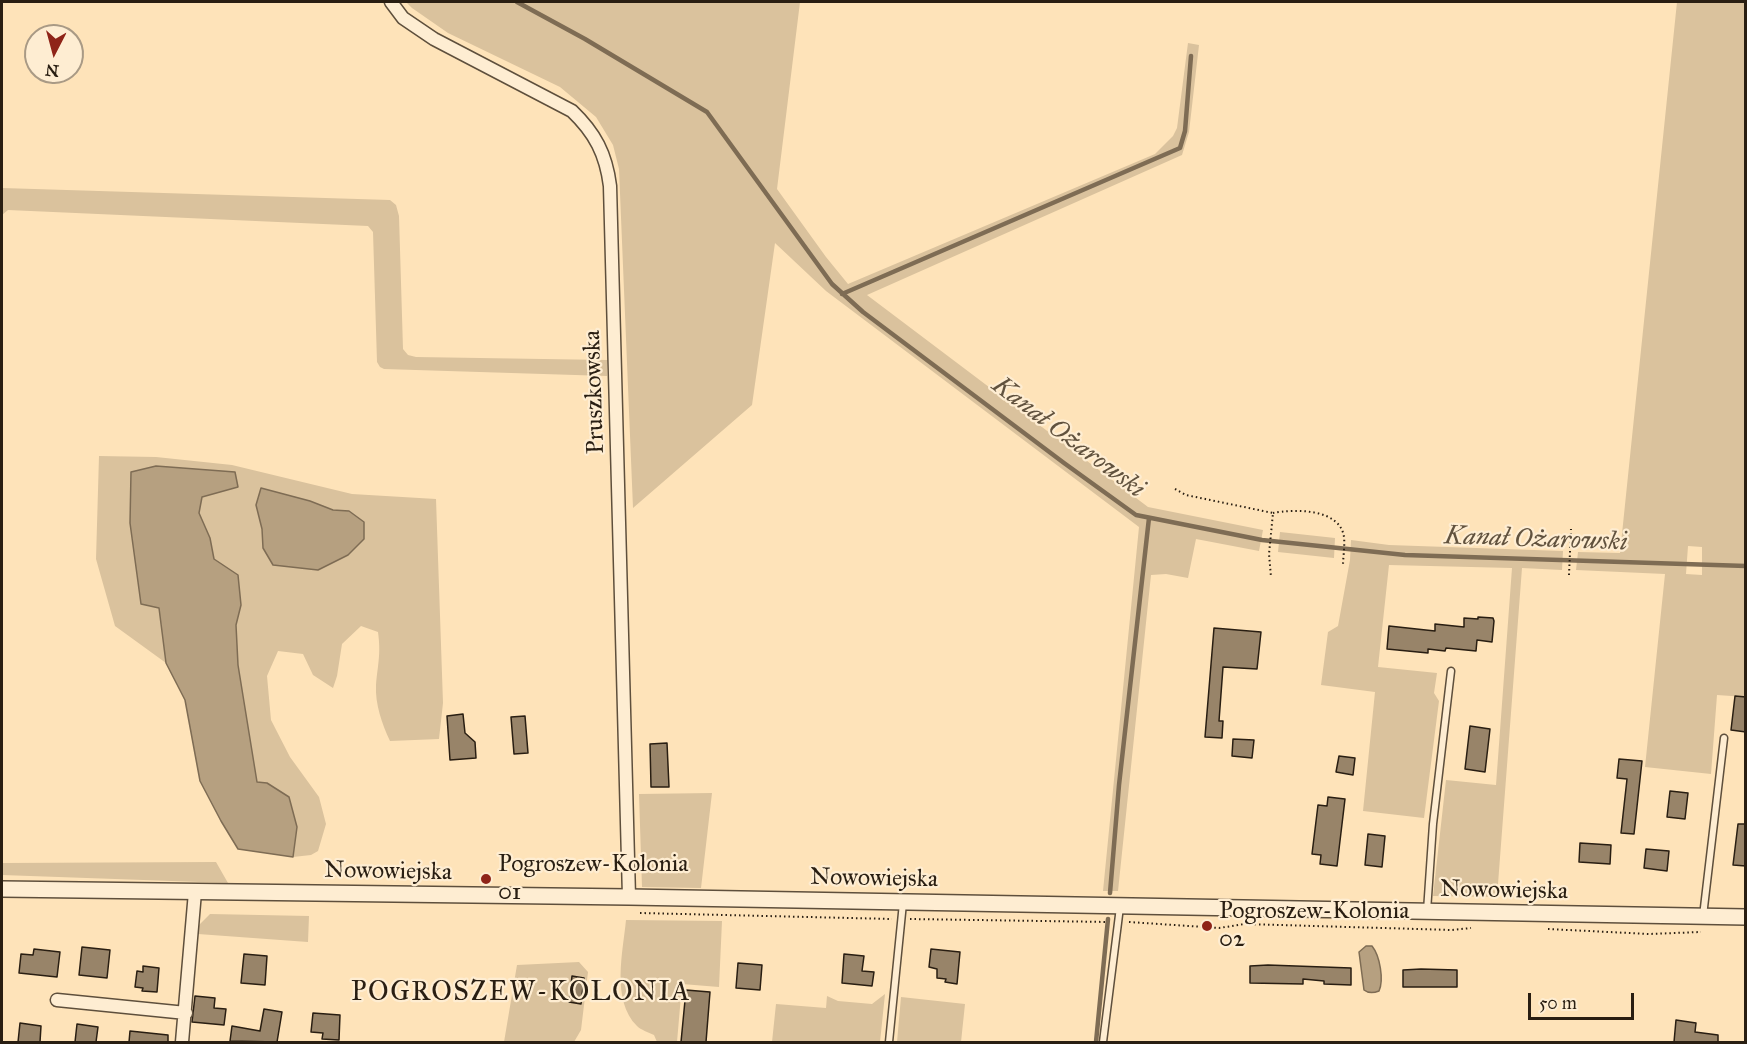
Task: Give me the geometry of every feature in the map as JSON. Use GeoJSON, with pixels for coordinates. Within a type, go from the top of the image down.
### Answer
{"type":"FeatureCollection","features":[{"type":"Feature","properties":{"kind":"street","name":"Pruszkowska"},"geometry":{"type":"LineString","coordinates":[[391,2],[403,18],[434,39],[572,111],[588,127],[607,164],[610,186],[629,897]]}},
{"type":"Feature","properties":{"kind":"street","name":"Nowowiejska"},"geometry":{"type":"LineString","coordinates":[[2,889],[629,897],[1746,917]]}},
{"type":"Feature","properties":{"kind":"street"},"geometry":{"type":"LineString","coordinates":[[182,1042],[195,892]]}},
{"type":"Feature","properties":{"kind":"street"},"geometry":{"type":"LineString","coordinates":[[57,1000],[186,1013]]}},
{"type":"Feature","properties":{"kind":"lane"},"geometry":{"type":"LineString","coordinates":[[1427,912],[1433,824],[1451,671]]}},
{"type":"Feature","properties":{"kind":"lane"},"geometry":{"type":"LineString","coordinates":[[1703,916],[1724,738]]}},
{"type":"Feature","properties":{"kind":"lane"},"geometry":{"type":"LineString","coordinates":[[889,1042],[903,902]]}},
{"type":"Feature","properties":{"kind":"lane"},"geometry":{"type":"LineString","coordinates":[[1102,1042],[1120,906]]}},
{"type":"Feature","properties":{"kind":"path"},"geometry":{"type":"LineString","coordinates":[[1175,489],[1186,495],[1273,513],[1288,510],[1308,511],[1323,515],[1337,524],[1344,536],[1343,566]]}},
{"type":"Feature","properties":{"kind":"path"},"geometry":{"type":"LineString","coordinates":[[1271,577],[1269,554],[1273,513]]}},
{"type":"Feature","properties":{"kind":"path"},"geometry":{"type":"LineString","coordinates":[[1569,575],[1571,529]]}},
{"type":"Feature","properties":{"kind":"path"},"geometry":{"type":"LineString","coordinates":[[733,915],[1118,922],[1218,928],[1245,924],[1452,930],[1473,928]]}},
{"type":"Feature","properties":{"kind":"path"},"geometry":{"type":"LineString","coordinates":[[1542,929],[1649,933],[1702,932]]}},
{"type":"Feature","properties":{"kind":"shaded area"},"geometry":{"type":"Polygon","coordinates":[[[406,2],[800,2],[777,189],[848,284],[1155,154],[1173,136],[1177,128],[1188,43],[1199,45],[1189,132],[1182,155],[867,295],[1148,507],[1263,530],[1259,551],[1196,539],[1188,578],[1166,574],[1151,575],[1118,891],[1103,891],[1139,527],[826,291],[775,243],[752,405],[633,508],[619,169],[613,145],[596,117],[560,87],[448,33],[406,2]]]}},
{"type":"Feature","properties":{"kind":"shaded area"},"geometry":{"type":"Polygon","coordinates":[[[1677,2],[1745,2],[1746,697],[1717,695],[1711,774],[1645,767],[1665,574],[1576,570],[1578,552],[1620,553],[1677,2]],[[1688,546],[1686,574],[1702,575],[1702,547],[1688,546]]]}},
{"type":"Feature","properties":{"kind":"shaded area"},"geometry":{"type":"Polygon","coordinates":[[[2,188],[390,200],[396,205],[399,216],[403,349],[408,355],[607,360],[607,376],[384,369],[380,367],[377,362],[373,232],[368,226],[8,210],[2,215],[2,188]]]}},
{"type":"Feature","properties":{"kind":"shaded area"},"geometry":{"type":"Polygon","coordinates":[[[99,456],[156,457],[232,465],[352,494],[436,499],[443,703],[439,739],[390,741],[377,699],[378,632],[361,626],[342,644],[333,688],[313,675],[303,654],[278,651],[267,676],[271,720],[290,757],[319,797],[326,824],[318,851],[311,855],[293,857],[297,827],[267,783],[257,782],[238,665],[236,625],[241,605],[214,559],[210,538],[199,513],[202,497],[131,472],[130,523],[141,604],[159,608],[166,663],[115,626],[96,559],[99,456]],[[285,494],[256,505],[262,529],[263,548],[273,565],[311,565],[347,555],[349,511],[333,510],[285,494]]]}},
{"type":"Feature","properties":{"kind":"shaded area"},"geometry":{"type":"Polygon","coordinates":[[[156,466],[235,472],[238,487],[202,497],[199,513],[210,538],[214,559],[238,575],[241,605],[236,625],[238,665],[257,782],[267,783],[289,797],[297,827],[293,857],[238,849],[200,781],[185,700],[166,663],[159,608],[141,604],[130,523],[131,472],[156,466]]]}},
{"type":"Feature","properties":{"kind":"shaded area"},"geometry":{"type":"Polygon","coordinates":[[[261,488],[310,501],[333,510],[349,511],[364,522],[364,539],[348,555],[318,570],[273,565],[263,548],[262,529],[256,505],[261,488]]]}},
{"type":"Feature","properties":{"kind":"shaded area"},"geometry":{"type":"Polygon","coordinates":[[[1280,532],[1335,538],[1334,558],[1278,552],[1280,532]]]}},
{"type":"Feature","properties":{"kind":"shaded area"},"geometry":{"type":"Polygon","coordinates":[[[1351,540],[1389,545],[1563,551],[1562,570],[1522,568],[1497,897],[1433,896],[1446,780],[1496,785],[1512,568],[1389,565],[1378,667],[1437,673],[1434,693],[1439,701],[1424,818],[1363,811],[1375,692],[1321,685],[1328,632],[1338,626],[1350,560],[1351,540]]]}},
{"type":"Feature","properties":{"kind":"shaded area"},"geometry":{"type":"Polygon","coordinates":[[[712,793],[701,888],[642,887],[639,794],[712,793]]]}},
{"type":"Feature","properties":{"kind":"shaded area"},"geometry":{"type":"Polygon","coordinates":[[[216,862],[228,883],[2,875],[2,863],[216,862]]]}},
{"type":"Feature","properties":{"kind":"shaded area"},"geometry":{"type":"Polygon","coordinates":[[[210,914],[309,916],[308,942],[198,934],[199,925],[210,914]]]}},
{"type":"Feature","properties":{"kind":"shaded area"},"geometry":{"type":"Polygon","coordinates":[[[626,920],[722,921],[719,987],[682,984],[677,1042],[657,1042],[654,1035],[639,1027],[629,1015],[621,989],[621,961],[626,920]]]}},
{"type":"Feature","properties":{"kind":"shaded area"},"geometry":{"type":"Polygon","coordinates":[[[1366,946],[1372,946],[1380,968],[1379,991],[1373,993],[1364,990],[1359,952],[1366,946]]]}},
{"type":"Feature","properties":{"kind":"shaded area"},"geometry":{"type":"Polygon","coordinates":[[[579,962],[588,972],[581,1030],[574,1042],[504,1042],[517,965],[579,962]]]}},
{"type":"Feature","properties":{"kind":"shaded area"},"geometry":{"type":"Polygon","coordinates":[[[885,994],[880,1042],[772,1042],[776,1004],[826,1008],[827,996],[838,1001],[872,1004],[885,994]]]}},
{"type":"Feature","properties":{"kind":"shaded area"},"geometry":{"type":"Polygon","coordinates":[[[901,997],[965,1004],[961,1042],[897,1042],[901,997]]]}},
{"type":"Feature","properties":{"kind":"building"},"geometry":{"type":"Polygon","coordinates":[[[1478,617],[1493,618],[1494,621],[1492,642],[1477,640],[1476,651],[1446,648],[1445,651],[1428,649],[1428,653],[1387,649],[1389,626],[1435,631],[1435,624],[1464,627],[1464,618],[1478,619],[1478,617]]]}},
{"type":"Feature","properties":{"kind":"building"},"geometry":{"type":"Polygon","coordinates":[[[1214,628],[1261,632],[1257,669],[1223,667],[1219,721],[1223,721],[1222,738],[1205,737],[1214,628]]]}},
{"type":"Feature","properties":{"kind":"building"},"geometry":{"type":"Polygon","coordinates":[[[1735,696],[1746,697],[1746,732],[1731,730],[1735,696]]]}},
{"type":"Feature","properties":{"kind":"building"},"geometry":{"type":"Polygon","coordinates":[[[463,714],[465,733],[475,742],[476,758],[450,760],[447,716],[463,714]]]}},
{"type":"Feature","properties":{"kind":"building"},"geometry":{"type":"Polygon","coordinates":[[[525,716],[528,753],[514,754],[511,717],[525,716]]]}},
{"type":"Feature","properties":{"kind":"building"},"geometry":{"type":"Polygon","coordinates":[[[1470,726],[1490,729],[1485,772],[1465,769],[1470,726]]]}},
{"type":"Feature","properties":{"kind":"building"},"geometry":{"type":"Polygon","coordinates":[[[1233,739],[1254,740],[1252,758],[1232,756],[1233,739]]]}},
{"type":"Feature","properties":{"kind":"building"},"geometry":{"type":"Polygon","coordinates":[[[667,743],[669,787],[651,787],[650,744],[667,743]]]}},
{"type":"Feature","properties":{"kind":"building"},"geometry":{"type":"Polygon","coordinates":[[[1339,756],[1355,758],[1353,775],[1336,772],[1339,756]]]}},
{"type":"Feature","properties":{"kind":"building"},"geometry":{"type":"Polygon","coordinates":[[[1619,759],[1642,761],[1634,834],[1621,833],[1627,779],[1617,778],[1619,759]]]}},
{"type":"Feature","properties":{"kind":"building"},"geometry":{"type":"Polygon","coordinates":[[[1670,791],[1688,793],[1685,819],[1667,817],[1670,791]]]}},
{"type":"Feature","properties":{"kind":"building"},"geometry":{"type":"Polygon","coordinates":[[[1328,797],[1345,799],[1337,866],[1320,864],[1321,855],[1312,854],[1318,805],[1327,806],[1328,797]]]}},
{"type":"Feature","properties":{"kind":"building"},"geometry":{"type":"Polygon","coordinates":[[[1738,824],[1746,824],[1746,866],[1733,865],[1738,824]]]}},
{"type":"Feature","properties":{"kind":"building"},"geometry":{"type":"Polygon","coordinates":[[[1368,834],[1385,836],[1382,867],[1365,865],[1368,834]]]}},
{"type":"Feature","properties":{"kind":"building"},"geometry":{"type":"Polygon","coordinates":[[[1580,843],[1611,845],[1610,864],[1579,862],[1580,843]]]}},
{"type":"Feature","properties":{"kind":"building"},"geometry":{"type":"Polygon","coordinates":[[[1646,849],[1669,851],[1667,871],[1644,868],[1646,849]]]}},
{"type":"Feature","properties":{"kind":"building"},"geometry":{"type":"Polygon","coordinates":[[[82,947],[110,950],[107,978],[79,975],[82,947]]]}},
{"type":"Feature","properties":{"kind":"building"},"geometry":{"type":"Polygon","coordinates":[[[34,949],[60,952],[57,977],[19,973],[21,954],[33,955],[34,949]]]}},
{"type":"Feature","properties":{"kind":"building"},"geometry":{"type":"Polygon","coordinates":[[[931,949],[960,952],[957,984],[937,978],[937,969],[929,967],[931,949]]]}},
{"type":"Feature","properties":{"kind":"building"},"geometry":{"type":"Polygon","coordinates":[[[244,954],[267,956],[265,985],[241,983],[244,954]]]}},
{"type":"Feature","properties":{"kind":"building"},"geometry":{"type":"Polygon","coordinates":[[[844,954],[864,956],[862,971],[874,972],[872,986],[842,983],[844,954]]]}},
{"type":"Feature","properties":{"kind":"building"},"geometry":{"type":"Polygon","coordinates":[[[738,963],[762,965],[760,990],[736,988],[738,963]]]}},
{"type":"Feature","properties":{"kind":"building"},"geometry":{"type":"Polygon","coordinates":[[[143,966],[159,968],[157,992],[142,991],[143,988],[135,987],[137,971],[143,972],[143,966]]]}},
{"type":"Feature","properties":{"kind":"building"},"geometry":{"type":"Polygon","coordinates":[[[1250,966],[1351,968],[1351,985],[1324,984],[1324,981],[1303,979],[1303,984],[1250,983],[1250,966]]]}},
{"type":"Feature","properties":{"kind":"building"},"geometry":{"type":"Polygon","coordinates":[[[1403,970],[1457,970],[1457,987],[1403,987],[1403,970]]]}},
{"type":"Feature","properties":{"kind":"building"},"geometry":{"type":"Polygon","coordinates":[[[572,976],[584,978],[581,1004],[569,1002],[572,976]]]}},
{"type":"Feature","properties":{"kind":"building"},"geometry":{"type":"Polygon","coordinates":[[[686,990],[710,992],[706,1042],[681,1042],[686,990]]]}},
{"type":"Feature","properties":{"kind":"building"},"geometry":{"type":"Polygon","coordinates":[[[195,996],[215,998],[214,1008],[226,1009],[224,1025],[192,1022],[195,996]]]}},
{"type":"Feature","properties":{"kind":"building"},"geometry":{"type":"Polygon","coordinates":[[[264,1009],[282,1012],[277,1042],[230,1041],[232,1026],[260,1031],[264,1009]]]}},
{"type":"Feature","properties":{"kind":"building"},"geometry":{"type":"Polygon","coordinates":[[[313,1013],[340,1015],[339,1040],[322,1039],[323,1033],[311,1032],[313,1013]]]}},
{"type":"Feature","properties":{"kind":"building"},"geometry":{"type":"Polygon","coordinates":[[[1676,1020],[1696,1023],[1695,1032],[1718,1035],[1718,1042],[1674,1042],[1676,1020]]]}},
{"type":"Feature","properties":{"kind":"building"},"geometry":{"type":"Polygon","coordinates":[[[20,1023],[41,1026],[40,1042],[18,1042],[20,1023]]]}},
{"type":"Feature","properties":{"kind":"building"},"geometry":{"type":"Polygon","coordinates":[[[77,1024],[98,1027],[96,1042],[75,1042],[77,1024]]]}},
{"type":"Feature","properties":{"kind":"building"},"geometry":{"type":"Polygon","coordinates":[[[130,1031],[168,1035],[168,1042],[129,1042],[130,1031]]]}},
{"type":"Feature","properties":{"kind":"waterway","name":"Kanał Ożarowski"},"geometry":{"type":"LineString","coordinates":[[517,2],[585,39],[707,112],[832,284],[863,312],[1136,515],[1262,540],[1405,555],[1746,566]]}},
{"type":"Feature","properties":{"kind":"waterway"},"geometry":{"type":"LineString","coordinates":[[842,294],[1180,148],[1185,131],[1191,56]]}},
{"type":"Feature","properties":{"kind":"waterway"},"geometry":{"type":"LineString","coordinates":[[1110,893],[1119,785],[1149,518]]}},
{"type":"Feature","properties":{"kind":"waterway"},"geometry":{"type":"LineString","coordinates":[[1096,1042],[1108,919]]}},
{"type":"Feature","properties":{"kind":"place","name":"Pogroszew-Kolonia 01"},"geometry":{"type":"Point","coordinates":[486,879]}},
{"type":"Feature","properties":{"kind":"place","name":"Pogroszew-Kolonia 02"},"geometry":{"type":"Point","coordinates":[1207,926]}},
{"type":"Feature","properties":{"kind":"district","name":"POGROSZEW-KOLONIA"},"geometry":{"type":"Point","coordinates":[521,993]}}]}
